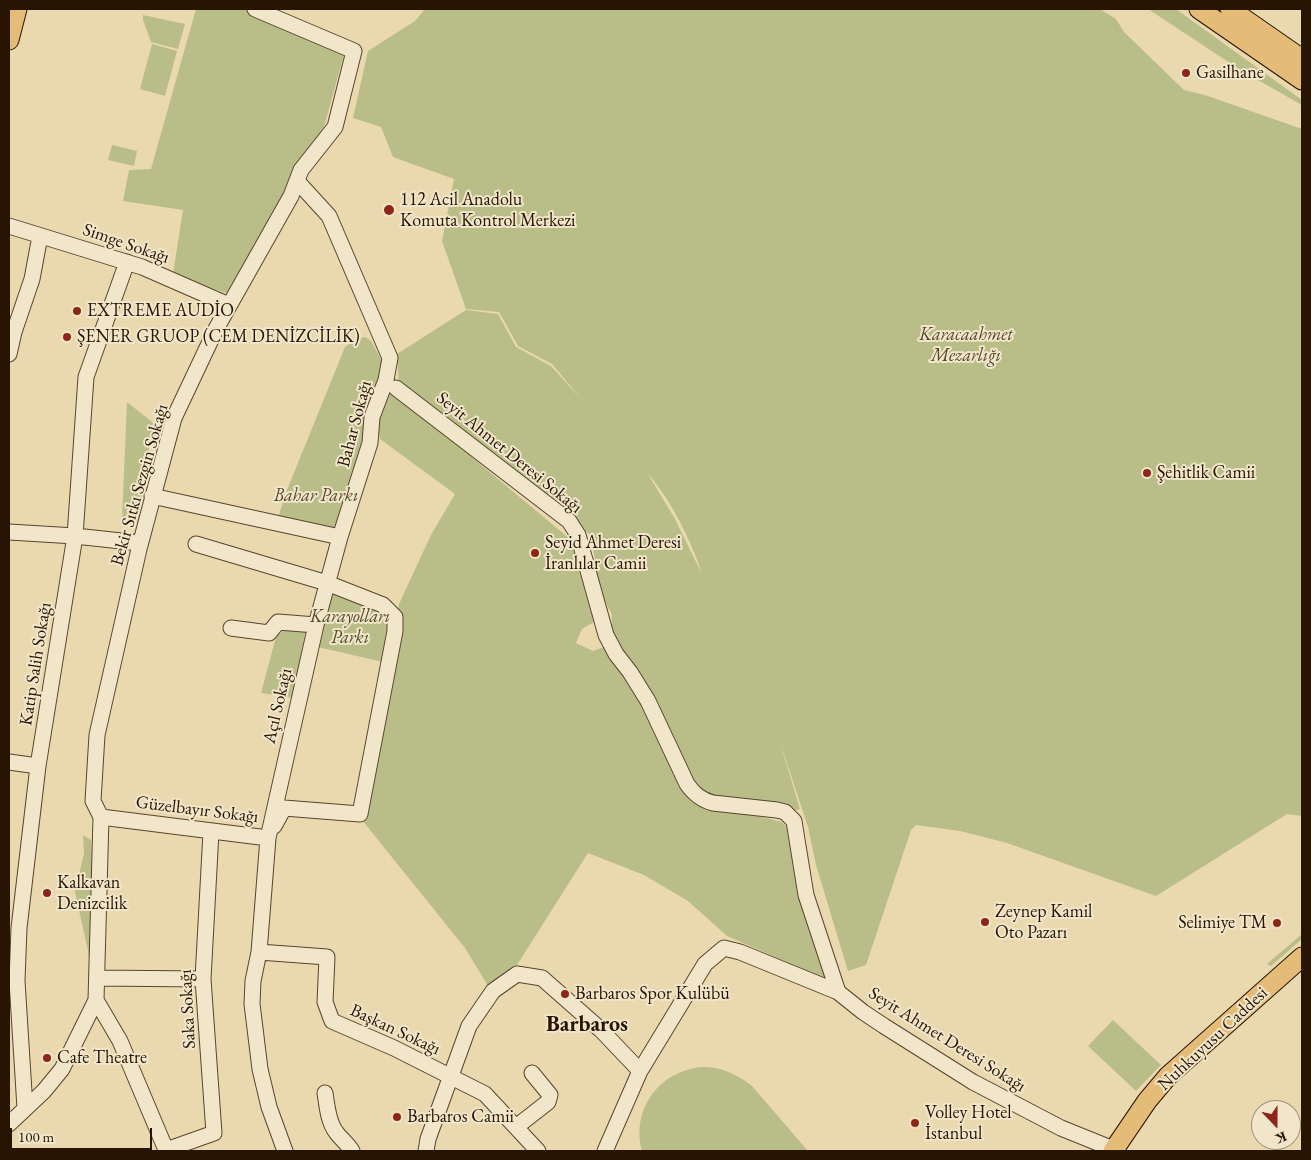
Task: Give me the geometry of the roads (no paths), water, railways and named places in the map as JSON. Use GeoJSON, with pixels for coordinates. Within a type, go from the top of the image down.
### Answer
{"type":"FeatureCollection","features":[{"type":"Feature","properties":{"kind":"main road"},"geometry":{"type":"LineString","coordinates":[[9,40],[18,9]]}},
{"type":"Feature","properties":{"kind":"main road"},"geometry":{"type":"LineString","coordinates":[[1199,9],[1302,80]]}},
{"type":"Feature","properties":{"kind":"main road"},"geometry":{"type":"LineString","coordinates":[[1230,9],[1302,59]]}},
{"type":"Feature","properties":{"kind":"main road","name":"Nuhkuyusu Caddesi"},"geometry":{"type":"LineString","coordinates":[[1118,1151],[1147,1101],[1168,1076],[1302,957]]}},
{"type":"Feature","properties":{"kind":"main road"},"geometry":{"type":"LineString","coordinates":[[1118,1151],[1182,1076],[1302,970]]}},
{"type":"Feature","properties":{"kind":"street","name":"Bekir Sıtkı Sezgin Sokağı"},"geometry":{"type":"LineString","coordinates":[[96,1000],[101,817],[93,801],[97,736],[152,496],[174,418],[229,305],[291,196],[301,170],[335,127],[354,51],[255,9]]}},
{"type":"Feature","properties":{"kind":"street","name":"Bahar Sokağı"},"geometry":{"type":"LineString","coordinates":[[297,181],[329,216],[390,358],[386,380],[372,417],[370,443],[327,582]]}},
{"type":"Feature","properties":{"kind":"street","name":"Simge Sokağı"},"geometry":{"type":"LineString","coordinates":[[9,226],[127,262],[229,305]]}},
{"type":"Feature","properties":{"kind":"street"},"geometry":{"type":"LineString","coordinates":[[9,354],[14,332],[32,279],[40,236]]}},
{"type":"Feature","properties":{"kind":"street","name":"Katip Salih Sokağı"},"geometry":{"type":"LineString","coordinates":[[25,1108],[13,981],[38,766],[75,536],[86,377],[127,262]]}},
{"type":"Feature","properties":{"kind":"street","name":"Seyit Ahmet Deresi Sokağı"},"geometry":{"type":"LineString","coordinates":[[396,388],[568,521],[578,535],[606,635],[616,654],[648,700],[687,784],[693,792],[705,801],[713,803],[785,812],[794,821],[806,895],[838,992],[866,1014],[973,1082],[1062,1128],[1118,1151]]}},
{"type":"Feature","properties":{"kind":"street"},"geometry":{"type":"LineString","coordinates":[[152,496],[340,537]]}},
{"type":"Feature","properties":{"kind":"street"},"geometry":{"type":"LineString","coordinates":[[9,532],[75,536],[140,543]]}},
{"type":"Feature","properties":{"kind":"street"},"geometry":{"type":"LineString","coordinates":[[196,544],[327,582]]}},
{"type":"Feature","properties":{"kind":"street","name":"Açıl Sokağı"},"geometry":{"type":"LineString","coordinates":[[268,838],[327,582]]}},
{"type":"Feature","properties":{"kind":"street","name":"Güzelbayır Sokağı"},"geometry":{"type":"LineString","coordinates":[[101,817],[268,838],[284,808],[360,814],[395,631],[395,617],[383,604],[327,582]]}},
{"type":"Feature","properties":{"kind":"street"},"geometry":{"type":"LineString","coordinates":[[231,628],[269,633],[278,622],[316,625]]}},
{"type":"Feature","properties":{"kind":"street"},"geometry":{"type":"LineString","coordinates":[[9,762],[38,766]]}},
{"type":"Feature","properties":{"kind":"street","name":"Saka Sokağı"},"geometry":{"type":"LineString","coordinates":[[166,1150],[214,1133],[204,979],[211,832]]}},
{"type":"Feature","properties":{"kind":"street"},"geometry":{"type":"LineString","coordinates":[[268,838],[259,952],[252,981],[252,1004],[260,1069],[269,1107],[285,1151]]}},
{"type":"Feature","properties":{"kind":"street"},"geometry":{"type":"LineString","coordinates":[[605,1151],[640,1070],[705,964],[724,948],[740,952],[838,992]]}},
{"type":"Feature","properties":{"kind":"street","name":"Başkan Sokağı"},"geometry":{"type":"LineString","coordinates":[[259,952],[327,957],[324,1002],[332,1021],[394,1048],[485,1094],[538,1151]]}},
{"type":"Feature","properties":{"kind":"street"},"geometry":{"type":"LineString","coordinates":[[426,1151],[468,1026],[493,991],[517,974],[542,978],[601,1030],[640,1070]]}},
{"type":"Feature","properties":{"kind":"street"},"geometry":{"type":"LineString","coordinates":[[97,978],[204,979]]}},
{"type":"Feature","properties":{"kind":"street"},"geometry":{"type":"LineString","coordinates":[[9,1124],[44,1091],[62,1069],[96,1000]]}},
{"type":"Feature","properties":{"kind":"street"},"geometry":{"type":"LineString","coordinates":[[96,1000],[120,1040],[166,1150]]}},
{"type":"Feature","properties":{"kind":"street"},"geometry":{"type":"LineString","coordinates":[[516,1127],[548,1102],[550,1098],[550,1095],[532,1073]]}},
{"type":"Feature","properties":{"kind":"street"},"geometry":{"type":"LineString","coordinates":[[325,1093],[335,1131],[352,1151]]}},
{"type":"Feature","properties":{"kind":"place","name":"Gasilhane"},"geometry":{"type":"Point","coordinates":[1186,73]}},
{"type":"Feature","properties":{"kind":"place","name":"112 Acil Anadolu Komuta Kontrol Merkezi"},"geometry":{"type":"Point","coordinates":[389,210]}},
{"type":"Feature","properties":{"kind":"place","name":"EXTREME AUDİO"},"geometry":{"type":"Point","coordinates":[77,311]}},
{"type":"Feature","properties":{"kind":"place","name":"ŞENER GRUOP (CEM DENİZCİLİK)"},"geometry":{"type":"Point","coordinates":[67,337]}},
{"type":"Feature","properties":{"kind":"place","name":"Şehitlik Camii"},"geometry":{"type":"Point","coordinates":[1147,473]}},
{"type":"Feature","properties":{"kind":"place","name":"Seyid Ahmet Deresi İranlılar Camii"},"geometry":{"type":"Point","coordinates":[535,553]}},
{"type":"Feature","properties":{"kind":"place","name":"Kalkavan Denizcilik"},"geometry":{"type":"Point","coordinates":[47,893]}},
{"type":"Feature","properties":{"kind":"place","name":"Zeynep Kamil Oto Pazarı"},"geometry":{"type":"Point","coordinates":[985,922]}},
{"type":"Feature","properties":{"kind":"place","name":"Selimiye TM"},"geometry":{"type":"Point","coordinates":[1277,923]}},
{"type":"Feature","properties":{"kind":"place","name":"Barbaros Spor Kulübü"},"geometry":{"type":"Point","coordinates":[565,994]}},
{"type":"Feature","properties":{"kind":"place","name":"Cafe Theatre"},"geometry":{"type":"Point","coordinates":[47,1058]}},
{"type":"Feature","properties":{"kind":"place","name":"Barbaros Camii"},"geometry":{"type":"Point","coordinates":[397,1117]}},
{"type":"Feature","properties":{"kind":"place","name":"Volley Hotel İstanbul"},"geometry":{"type":"Point","coordinates":[915,1123]}},
{"type":"Feature","properties":{"kind":"district","name":"Barbaros"},"geometry":{"type":"Point","coordinates":[587,1025]}},
{"type":"Feature","properties":{"kind":"park label","name":"Karacaahmet Mezarlığı"},"geometry":{"type":"Point","coordinates":[966,345]}},
{"type":"Feature","properties":{"kind":"park label","name":"Bahar Parkı"},"geometry":{"type":"Point","coordinates":[316,496]}},
{"type":"Feature","properties":{"kind":"park label","name":"Karayolları Parkı"},"geometry":{"type":"Point","coordinates":[350,628]}}]}
